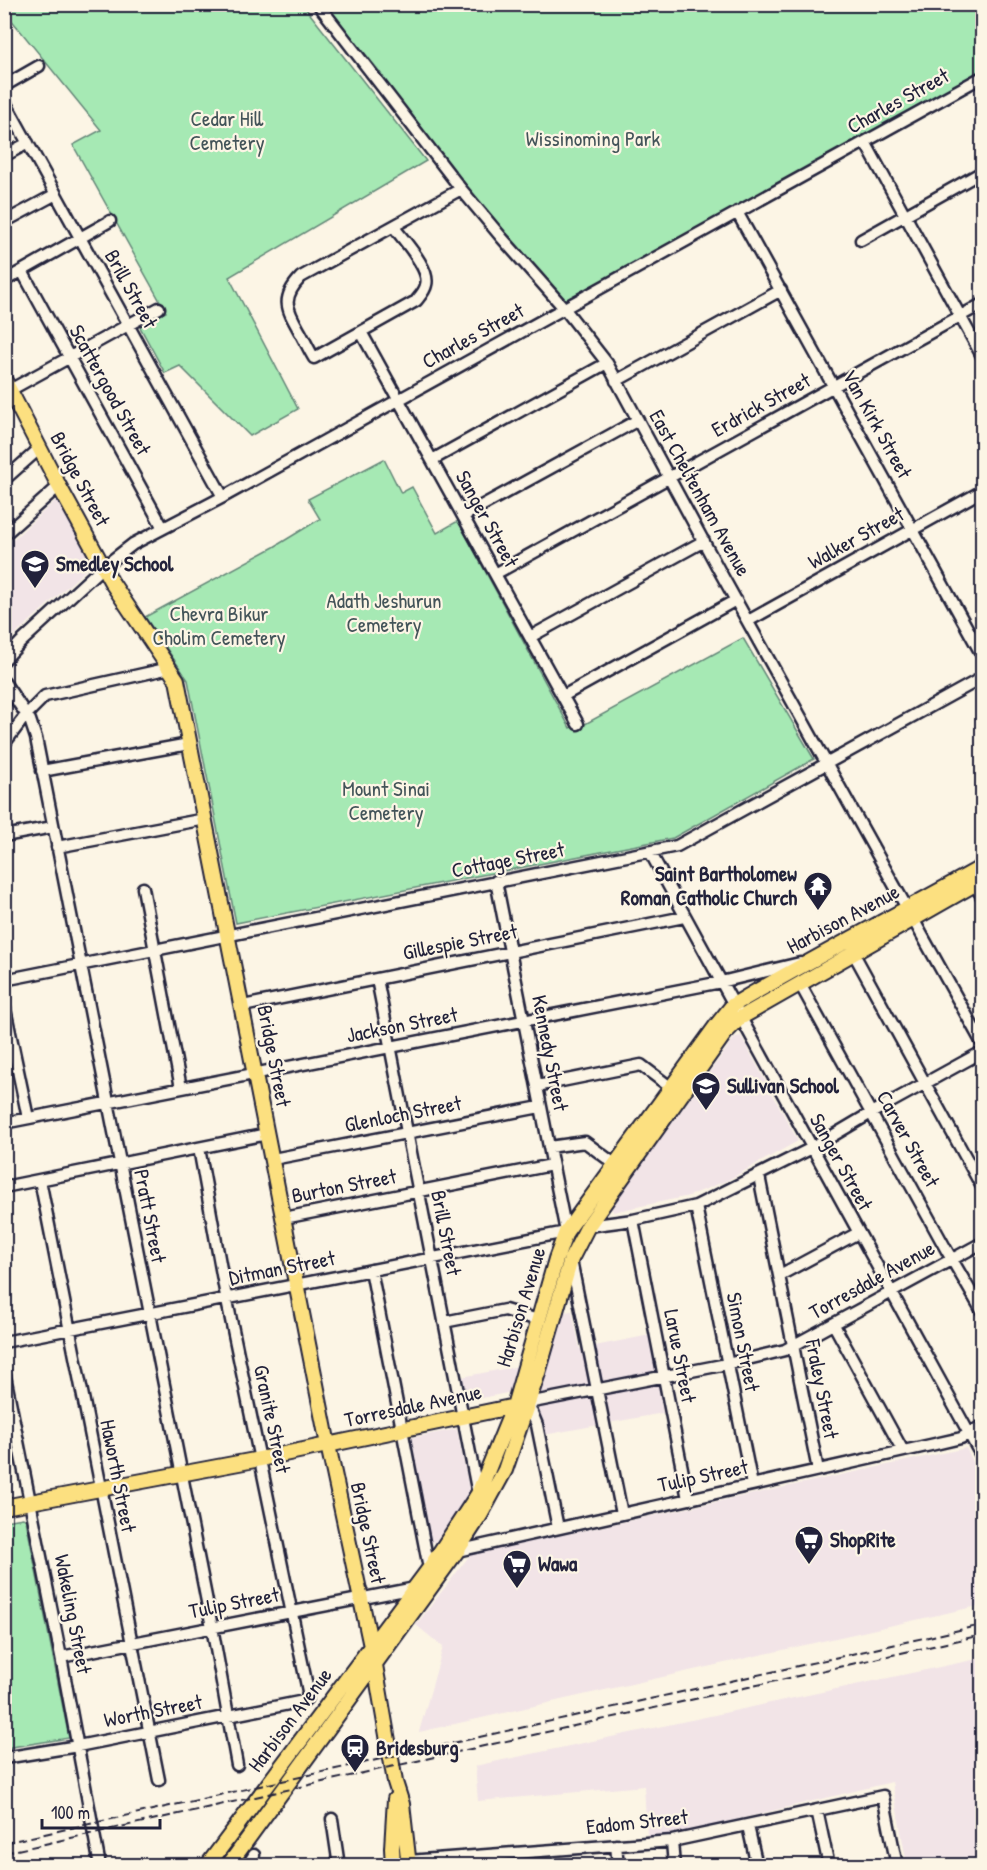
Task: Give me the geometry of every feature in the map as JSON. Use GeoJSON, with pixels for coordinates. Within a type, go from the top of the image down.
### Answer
{"type":"FeatureCollection","features":[{"type":"Feature","properties":{"kind":"main road","name":"Bridge Street"},"geometry":{"type":"LineString","coordinates":[[8,390],[103,567],[136,621],[177,680],[328,1445],[375,1665],[395,1782],[402,1804],[409,1863]]}},
{"type":"Feature","properties":{"kind":"main road","name":"Harbison Avenue"},"geometry":{"type":"LineString","coordinates":[[207,1866],[429,1569],[452,1548],[481,1514],[505,1470],[528,1403],[571,1259],[588,1226],[724,1033],[740,1018],[854,954],[982,867]]}},
{"type":"Feature","properties":{"kind":"main road","name":"Harbison Avenue"},"geometry":{"type":"LineString","coordinates":[[228,1866],[432,1584],[478,1494],[514,1406],[566,1232],[670,1087],[733,1005],[806,962],[979,882]]}},
{"type":"Feature","properties":{"kind":"main road"},"geometry":{"type":"LineString","coordinates":[[566,1232],[588,1226]]}},
{"type":"Feature","properties":{"kind":"main road"},"geometry":{"type":"LineString","coordinates":[[558,1254],[571,1259]]}},
{"type":"Feature","properties":{"kind":"main road","name":"Torresdale Avenue"},"geometry":{"type":"LineString","coordinates":[[4,1507],[260,1459],[528,1403]]}},
{"type":"Feature","properties":{"kind":"main road","name":"Bridge Street"},"geometry":{"type":"LineString","coordinates":[[393,1864],[395,1782]]}},
{"type":"Feature","properties":{"kind":"street","name":"East Cheltenham Avenue"},"geometry":{"type":"LineString","coordinates":[[318,4],[461,189],[564,308],[607,363],[982,1043]]}},
{"type":"Feature","properties":{"kind":"street"},"geometry":{"type":"LineString","coordinates":[[979,4],[982,10]]}},
{"type":"Feature","properties":{"kind":"street"},"geometry":{"type":"LineString","coordinates":[[4,86],[39,66]]}},
{"type":"Feature","properties":{"kind":"street","name":"Charles Street"},"geometry":{"type":"LineString","coordinates":[[4,660],[103,567],[133,544],[223,498],[982,77]]}},
{"type":"Feature","properties":{"kind":"street","name":"Brill Street"},"geometry":{"type":"LineString","coordinates":[[4,100],[223,498]]}},
{"type":"Feature","properties":{"kind":"street"},"geometry":{"type":"LineString","coordinates":[[865,142],[982,356]]}},
{"type":"Feature","properties":{"kind":"street"},"geometry":{"type":"LineString","coordinates":[[4,156],[28,143]]}},
{"type":"Feature","properties":{"kind":"street"},"geometry":{"type":"LineString","coordinates":[[861,240],[982,172]]}},
{"type":"Feature","properties":{"kind":"street"},"geometry":{"type":"LineString","coordinates":[[393,227],[425,270],[427,276],[425,288],[412,304],[314,358],[288,312],[289,292],[300,278],[461,189]]}},
{"type":"Feature","properties":{"kind":"street"},"geometry":{"type":"LineString","coordinates":[[4,222],[56,194]]}},
{"type":"Feature","properties":{"kind":"street","name":"Van Kirk Street"},"geometry":{"type":"LineString","coordinates":[[737,212],[982,655]]}},
{"type":"Feature","properties":{"kind":"street"},"geometry":{"type":"LineString","coordinates":[[4,281],[110,221]]}},
{"type":"Feature","properties":{"kind":"street","name":"Scattergood Street"},"geometry":{"type":"LineString","coordinates":[[22,271],[163,528]]}},
{"type":"Feature","properties":{"kind":"street"},"geometry":{"type":"LineString","coordinates":[[616,381],[780,290]]}},
{"type":"Feature","properties":{"kind":"street","name":"Erdrick Street"},"geometry":{"type":"LineString","coordinates":[[495,574],[982,304]]}},
{"type":"Feature","properties":{"kind":"street"},"geometry":{"type":"LineString","coordinates":[[8,390],[159,308]]}},
{"type":"Feature","properties":{"kind":"street","name":"Sanger Street"},"geometry":{"type":"LineString","coordinates":[[361,332],[578,724]]}},
{"type":"Feature","properties":{"kind":"street"},"geometry":{"type":"LineString","coordinates":[[432,460],[607,363]]}},
{"type":"Feature","properties":{"kind":"street"},"geometry":{"type":"LineString","coordinates":[[463,516],[638,420]]}},
{"type":"Feature","properties":{"kind":"street"},"geometry":{"type":"LineString","coordinates":[[4,480],[40,448]]}},
{"type":"Feature","properties":{"kind":"street"},"geometry":{"type":"LineString","coordinates":[[4,535],[59,486]]}},
{"type":"Feature","properties":{"kind":"street","name":"Walker Street"},"geometry":{"type":"LineString","coordinates":[[748,621],[982,491]]}},
{"type":"Feature","properties":{"kind":"street"},"geometry":{"type":"LineString","coordinates":[[531,637],[704,541]]}},
{"type":"Feature","properties":{"kind":"street"},"geometry":{"type":"LineString","coordinates":[[563,696],[736,600]]}},
{"type":"Feature","properties":{"kind":"street"},"geometry":{"type":"LineString","coordinates":[[4,744],[26,715],[45,696],[170,668]]}},
{"type":"Feature","properties":{"kind":"street","name":"Cottage Street"},"geometry":{"type":"LineString","coordinates":[[4,980],[677,846],[982,678]]}},
{"type":"Feature","properties":{"kind":"street","name":"Pratt Street"},"geometry":{"type":"LineString","coordinates":[[4,682],[33,727],[212,1628],[237,1766]]}},
{"type":"Feature","properties":{"kind":"street"},"geometry":{"type":"LineString","coordinates":[[42,771],[189,744]]}},
{"type":"Feature","properties":{"kind":"street"},"geometry":{"type":"LineString","coordinates":[[57,846],[205,819]]}},
{"type":"Feature","properties":{"kind":"street"},"geometry":{"type":"LineString","coordinates":[[4,836],[53,827]]}},
{"type":"Feature","properties":{"kind":"street","name":"Sanger Street"},"geometry":{"type":"LineString","coordinates":[[650,852],[982,1457]]}},
{"type":"Feature","properties":{"kind":"street","name":"Kennedy Street"},"geometry":{"type":"LineString","coordinates":[[496,881],[566,1232]]}},
{"type":"Feature","properties":{"kind":"street"},"geometry":{"type":"LineString","coordinates":[[979,882],[982,897]]}},
{"type":"Feature","properties":{"kind":"street"},"geometry":{"type":"LineString","coordinates":[[143,888],[181,1088]]}},
{"type":"Feature","properties":{"kind":"street","name":"Gillespie Street"},"geometry":{"type":"LineString","coordinates":[[243,1006],[684,917]]}},
{"type":"Feature","properties":{"kind":"street"},"geometry":{"type":"LineString","coordinates":[[854,954],[982,1187]]}},
{"type":"Feature","properties":{"kind":"street","name":"Jackson Street"},"geometry":{"type":"LineString","coordinates":[[4,1123],[721,982],[806,962]]}},
{"type":"Feature","properties":{"kind":"street","name":"Brill Street"},"geometry":{"type":"LineString","coordinates":[[377,979],[478,1494]]}},
{"type":"Feature","properties":{"kind":"street","name":"Carver Street"},"geometry":{"type":"LineString","coordinates":[[800,984],[982,1311]]}},
{"type":"Feature","properties":{"kind":"street"},"geometry":{"type":"LineString","coordinates":[[4,1004],[28,1118]]}},
{"type":"Feature","properties":{"kind":"street"},"geometry":{"type":"LineString","coordinates":[[588,1226],[633,1220],[696,1206],[812,1148],[982,1052]]}},
{"type":"Feature","properties":{"kind":"street"},"geometry":{"type":"LineString","coordinates":[[537,1086],[641,1065],[670,1087]]}},
{"type":"Feature","properties":{"kind":"street","name":"Glenloch Street"},"geometry":{"type":"LineString","coordinates":[[273,1159],[540,1107]]}},
{"type":"Feature","properties":{"kind":"street"},"geometry":{"type":"LineString","coordinates":[[4,1187],[267,1134]]}},
{"type":"Feature","properties":{"kind":"street"},"geometry":{"type":"LineString","coordinates":[[549,1147],[585,1142],[616,1165]]}},
{"type":"Feature","properties":{"kind":"street","name":"Granite Street"},"geometry":{"type":"LineString","coordinates":[[199,1148],[227,1299],[308,1691],[306,1698]]}},
{"type":"Feature","properties":{"kind":"street","name":"Burton Street"},"geometry":{"type":"LineString","coordinates":[[284,1218],[552,1165]]}},
{"type":"Feature","properties":{"kind":"street","name":"Fraley Street"},"geometry":{"type":"LineString","coordinates":[[759,1176],[818,1470]]}},
{"type":"Feature","properties":{"kind":"street","name":"Haworth Street"},"geometry":{"type":"LineString","coordinates":[[40,1180],[159,1780]]}},
{"type":"Feature","properties":{"kind":"street","name":"Simon Street"},"geometry":{"type":"LineString","coordinates":[[696,1206],[752,1485]]}},
{"type":"Feature","properties":{"kind":"street","name":"Larue Street"},"geometry":{"type":"LineString","coordinates":[[633,1220],[688,1499]]}},
{"type":"Feature","properties":{"kind":"street","name":"Ditman Street"},"geometry":{"type":"LineString","coordinates":[[4,1342],[566,1232]]}},
{"type":"Feature","properties":{"kind":"street"},"geometry":{"type":"LineString","coordinates":[[780,1275],[858,1233]]}},
{"type":"Feature","properties":{"kind":"street","name":"Torresdale Avenue"},"geometry":{"type":"LineString","coordinates":[[528,1403],[728,1364],[794,1347],[982,1243]]}},
{"type":"Feature","properties":{"kind":"street"},"geometry":{"type":"LineString","coordinates":[[571,1259],[622,1514]]}},
{"type":"Feature","properties":{"kind":"street"},"geometry":{"type":"LineString","coordinates":[[371,1270],[432,1584]]}},
{"type":"Feature","properties":{"kind":"street"},"geometry":{"type":"LineString","coordinates":[[444,1322],[505,1310],[538,1320]]}},
{"type":"Feature","properties":{"kind":"street"},"geometry":{"type":"LineString","coordinates":[[834,1325],[903,1452]]}},
{"type":"Feature","properties":{"kind":"street","name":"Wakeling Street"},"geometry":{"type":"LineString","coordinates":[[4,1371],[100,1866]]}},
{"type":"Feature","properties":{"kind":"street"},"geometry":{"type":"LineString","coordinates":[[528,1403],[537,1425],[558,1528]]}},
{"type":"Feature","properties":{"kind":"street","name":"Tulip Street"},"geometry":{"type":"LineString","coordinates":[[452,1548],[558,1528],[903,1452],[961,1438],[982,1426]]}},
{"type":"Feature","properties":{"kind":"street","name":"Tulip Street"},"geometry":{"type":"LineString","coordinates":[[61,1657],[415,1588]]}},
{"type":"Feature","properties":{"kind":"street","name":"Worth Street"},"geometry":{"type":"LineString","coordinates":[[4,1758],[149,1732],[304,1701],[306,1698]]}},
{"type":"Feature","properties":{"kind":"street","name":"Eadom Street"},"geometry":{"type":"LineString","coordinates":[[378,1866],[465,1861],[672,1841],[883,1796],[897,1866]]}},
{"type":"Feature","properties":{"kind":"street"},"geometry":{"type":"LineString","coordinates":[[816,1810],[829,1866]]}},
{"type":"Feature","properties":{"kind":"street"},"geometry":{"type":"LineString","coordinates":[[332,1819],[339,1866]]}},
{"type":"Feature","properties":{"kind":"street"},"geometry":{"type":"LineString","coordinates":[[748,1826],[757,1866]]}},
{"type":"Feature","properties":{"kind":"street"},"geometry":{"type":"LineString","coordinates":[[672,1841],[674,1866]]}},
{"type":"Feature","properties":{"kind":"street"},"geometry":{"type":"LineString","coordinates":[[616,1845],[618,1866]]}},
{"type":"Feature","properties":{"kind":"street"},"geometry":{"type":"LineString","coordinates":[[247,1866],[255,1860]]}},
{"type":"Feature","properties":{"kind":"shaded area","name":"Smedley School"},"geometry":{"type":"Polygon","coordinates":[[[57,499],[92,564],[5,644],[5,547],[57,499]]]}},
{"type":"Feature","properties":{"kind":"shaded area"},"geometry":{"type":"Polygon","coordinates":[[[741,1036],[798,1141],[728,1180],[689,1196],[613,1212],[611,1207],[735,1037],[741,1036]]]}},
{"type":"Feature","properties":{"kind":"shaded area"},"geometry":{"type":"Polygon","coordinates":[[[572,1311],[580,1349],[650,1335],[663,1413],[544,1435],[532,1388],[467,1401],[462,1377],[549,1360],[565,1312],[572,1311]]]}},
{"type":"Feature","properties":{"kind":"shaded area"},"geometry":{"type":"Polygon","coordinates":[[[457,1429],[470,1493],[435,1542],[429,1543],[410,1438],[457,1429]]]}},
{"type":"Feature","properties":{"kind":"shaded area"},"geometry":{"type":"Polygon","coordinates":[[[966,1448],[982,1479],[982,1605],[419,1732],[443,1647],[416,1625],[470,1555],[966,1448]]]}},
{"type":"Feature","properties":{"kind":"shaded area"},"geometry":{"type":"Polygon","coordinates":[[[982,1658],[982,1859],[960,1865],[907,1865],[892,1782],[681,1833],[647,1837],[644,1786],[478,1801],[475,1766],[982,1658]]]}},
{"type":"Feature","properties":{"kind":"green space","name":"Cedar Hill Cemetery"},"geometry":{"type":"Polygon","coordinates":[[[4,5],[303,5],[426,161],[229,277],[298,409],[250,436],[180,366],[165,373],[139,325],[166,312],[73,145],[101,130],[5,12],[4,5]]]}},
{"type":"Feature","properties":{"kind":"green space","name":"Wissinoming Park"},"geometry":{"type":"Polygon","coordinates":[[[326,5],[979,5],[982,10],[982,77],[564,308],[423,140],[379,71],[326,5]]]}},
{"type":"Feature","properties":{"kind":"green space"},"geometry":{"type":"Polygon","coordinates":[[[384,459],[401,493],[412,487],[437,533],[458,521],[570,728],[576,725],[576,729],[743,638],[814,759],[673,838],[236,923],[188,680],[145,617],[274,547],[320,519],[308,499],[384,459]]]}},
{"type":"Feature","properties":{"kind":"green space"},"geometry":{"type":"Polygon","coordinates":[[[23,1518],[26,1520],[69,1738],[5,1748],[5,1521],[23,1518]]]}},
{"type":"Feature","properties":{"kind":"railway"},"geometry":{"type":"LineString","coordinates":[[4,1843],[982,1625]]}},
{"type":"Feature","properties":{"kind":"railway"},"geometry":{"type":"LineString","coordinates":[[4,1853],[982,1635]]}},
{"type":"Feature","properties":{"kind":"place","name":"Smedley School"},"geometry":{"type":"Point","coordinates":[35,590]}},
{"type":"Feature","properties":{"kind":"place","name":"Saint Bartholomew Roman Catholic Church"},"geometry":{"type":"Point","coordinates":[818,912]}},
{"type":"Feature","properties":{"kind":"place","name":"Sullivan School"},"geometry":{"type":"Point","coordinates":[706,1112]}},
{"type":"Feature","properties":{"kind":"place","name":"ShopRite"},"geometry":{"type":"Point","coordinates":[809,1566]}},
{"type":"Feature","properties":{"kind":"place","name":"Wawa"},"geometry":{"type":"Point","coordinates":[517,1590]}},
{"type":"Feature","properties":{"kind":"place","name":"Bridesburg"},"geometry":{"type":"Point","coordinates":[355,1774]}},
{"type":"Feature","properties":{"kind":"park label","name":"Adath Jeshurun Cemetery"},"geometry":{"type":"Point","coordinates":[384,613]}},
{"type":"Feature","properties":{"kind":"park label","name":"Chevra Bikur Cholim Cemetery"},"geometry":{"type":"Point","coordinates":[219,626]}},
{"type":"Feature","properties":{"kind":"park label","name":"Mount Sinai Cemetery"},"geometry":{"type":"Point","coordinates":[386,801]}}]}
